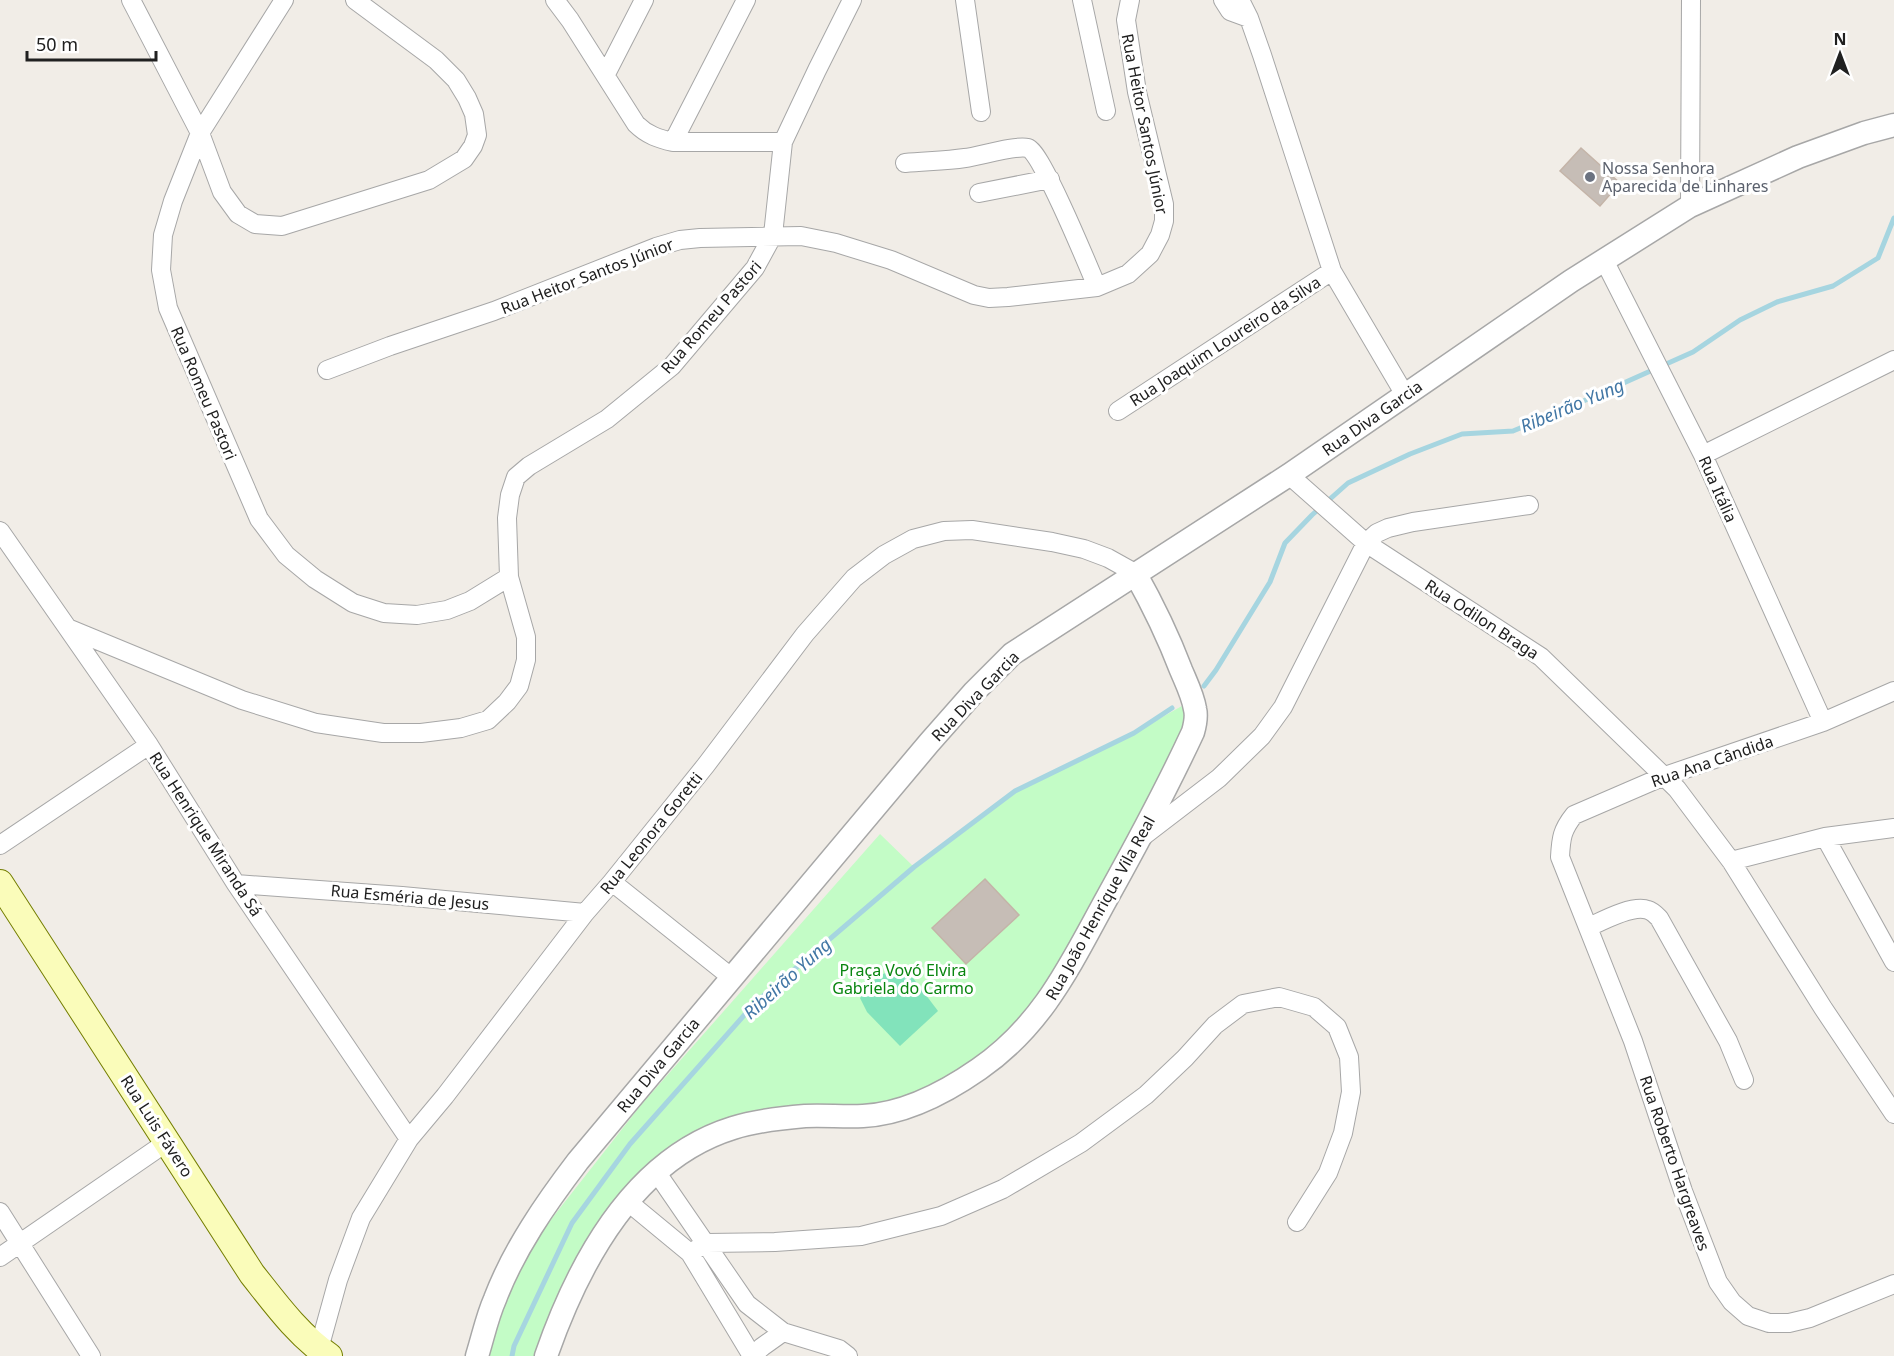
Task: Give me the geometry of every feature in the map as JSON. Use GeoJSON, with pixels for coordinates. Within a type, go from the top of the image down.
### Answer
{"type":"FeatureCollection","features":[{"type":"Feature","properties":{"kind":"main road","name":"Rua Luis Fávero"},"geometry":{"type":"LineString","coordinates":[[0,884],[252,1274],[293,1325],[322,1354]]}},
{"type":"Feature","properties":{"kind":"street"},"geometry":{"type":"LineString","coordinates":[[132,0],[200,133],[222,192],[238,213],[255,224],[282,226],[429,180],[464,159],[477,135],[474,114],[462,89],[436,60],[355,0]]}},
{"type":"Feature","properties":{"kind":"street","name":"Rua Romeu Pastori"},"geometry":{"type":"LineString","coordinates":[[284,0],[200,133],[173,201],[163,235],[161,270],[168,308],[259,519],[286,555],[315,579],[353,603],[384,613],[417,615],[447,610],[470,601],[509,577]]}},
{"type":"Feature","properties":{"kind":"street"},"geometry":{"type":"LineString","coordinates":[[555,0],[606,74],[636,124],[651,135],[673,142],[783,142]]}},
{"type":"Feature","properties":{"kind":"street"},"geometry":{"type":"LineString","coordinates":[[606,74],[644,0]]}},
{"type":"Feature","properties":{"kind":"street"},"geometry":{"type":"LineString","coordinates":[[673,142],[746,0]]}},
{"type":"Feature","properties":{"kind":"street"},"geometry":{"type":"LineString","coordinates":[[773,235],[783,142],[852,0]]}},
{"type":"Feature","properties":{"kind":"street"},"geometry":{"type":"LineString","coordinates":[[965,0],[981,112]]}},
{"type":"Feature","properties":{"kind":"street"},"geometry":{"type":"LineString","coordinates":[[1082,0],[1106,111]]}},
{"type":"Feature","properties":{"kind":"street","name":"Rua Heitor Santos Júnior"},"geometry":{"type":"LineString","coordinates":[[327,370],[494,311],[656,247],[680,240],[773,235],[801,236],[836,243],[891,260],[954,287],[989,298],[1097,287],[1128,274],[1150,254],[1164,221],[1164,204],[1137,92],[1126,20],[1130,0]]}},
{"type":"Feature","properties":{"kind":"street"},"geometry":{"type":"LineString","coordinates":[[1223,0],[1230,11],[1249,18]]}},
{"type":"Feature","properties":{"kind":"street"},"geometry":{"type":"LineString","coordinates":[[1240,0],[1249,18],[1332,271],[1405,395]]}},
{"type":"Feature","properties":{"kind":"street"},"geometry":{"type":"LineString","coordinates":[[1690,206],[1691,0]]}},
{"type":"Feature","properties":{"kind":"street","name":"Rua Diva Garcia"},"geometry":{"type":"LineString","coordinates":[[477,1356],[495,1298],[531,1226],[578,1161],[929,743],[1012,654],[1289,475],[1604,260],[1690,206],[1798,158],[1894,124]]}},
{"type":"Feature","properties":{"kind":"street"},"geometry":{"type":"LineString","coordinates":[[905,163],[962,159],[1025,147],[1031,149],[1035,152],[1050,180],[1097,287]]}},
{"type":"Feature","properties":{"kind":"street"},"geometry":{"type":"LineString","coordinates":[[979,194],[1050,180]]}},
{"type":"Feature","properties":{"kind":"street","name":"Rua Romeu Pastori"},"geometry":{"type":"LineString","coordinates":[[70,629],[242,700],[316,723],[383,733],[421,733],[461,728],[488,720],[507,702],[519,686],[526,660],[526,637],[509,577],[507,518],[510,495],[516,477],[529,466],[607,418],[672,366],[755,268],[773,235]]}},
{"type":"Feature","properties":{"kind":"street","name":"Rua Itália"},"geometry":{"type":"LineString","coordinates":[[1604,260],[1703,455],[1823,722]]}},
{"type":"Feature","properties":{"kind":"street","name":"Rua Joaquim Loureiro da Silva"},"geometry":{"type":"LineString","coordinates":[[1118,411],[1332,271]]}},
{"type":"Feature","properties":{"kind":"street"},"geometry":{"type":"LineString","coordinates":[[1703,455],[1894,360]]}},
{"type":"Feature","properties":{"kind":"street","name":"Rua Odilon Braga"},"geometry":{"type":"LineString","coordinates":[[1289,475],[1366,543],[1541,657],[1662,777]]}},
{"type":"Feature","properties":{"kind":"street"},"geometry":{"type":"LineString","coordinates":[[1141,838],[1219,778],[1262,736],[1283,706],[1366,543],[1377,533],[1413,522],[1529,505]]}},
{"type":"Feature","properties":{"kind":"street","name":"Rua Leonora Goretti"},"geometry":{"type":"LineString","coordinates":[[322,1354],[338,1280],[361,1218],[409,1139],[446,1096],[585,913],[706,765],[805,634],[854,578],[884,555],[913,539],[944,531],[972,530],[1084,549],[1135,573]]}},
{"type":"Feature","properties":{"kind":"street","name":"Rua Henrique Miranda Sá"},"geometry":{"type":"LineString","coordinates":[[0,531],[149,745],[236,884],[409,1139]]}},
{"type":"Feature","properties":{"kind":"street","name":"Rua João Henrique Vila Real"},"geometry":{"type":"LineString","coordinates":[[546,1356],[560,1314],[586,1262],[608,1227],[627,1201],[657,1173],[693,1145],[733,1127],[806,1116],[864,1116],[887,1112],[937,1094],[980,1069],[1008,1046],[1040,1013],[1060,983],[1141,838],[1186,747],[1196,720],[1192,698],[1176,656],[1157,612],[1135,573]]}},
{"type":"Feature","properties":{"kind":"street","name":"Rua Ana Cândida"},"geometry":{"type":"LineString","coordinates":[[1560,857],[1564,827],[1574,815],[1662,777],[1823,722],[1894,691]]}},
{"type":"Feature","properties":{"kind":"street"},"geometry":{"type":"LineString","coordinates":[[0,845],[149,745]]}},
{"type":"Feature","properties":{"kind":"street"},"geometry":{"type":"LineString","coordinates":[[1662,777],[1677,789],[1731,861],[1823,1008],[1894,1114]]}},
{"type":"Feature","properties":{"kind":"street"},"geometry":{"type":"LineString","coordinates":[[1731,861],[1825,837],[1894,828]]}},
{"type":"Feature","properties":{"kind":"street"},"geometry":{"type":"LineString","coordinates":[[1825,837],[1894,962]]}},
{"type":"Feature","properties":{"kind":"street","name":"Rua Roberto Hargreaves"},"geometry":{"type":"LineString","coordinates":[[1560,857],[1632,1041],[1683,1191],[1718,1282],[1732,1302],[1749,1316],[1768,1323],[1789,1323],[1810,1318],[1894,1284]]}},
{"type":"Feature","properties":{"kind":"street"},"geometry":{"type":"LineString","coordinates":[[612,882],[731,977]]}},
{"type":"Feature","properties":{"kind":"street","name":"Rua Esméria de Jesus"},"geometry":{"type":"LineString","coordinates":[[236,884],[585,913]]}},
{"type":"Feature","properties":{"kind":"street"},"geometry":{"type":"LineString","coordinates":[[1589,927],[1638,908],[1647,909],[1659,918],[1722,1030],[1744,1080]]}},
{"type":"Feature","properties":{"kind":"street"},"geometry":{"type":"LineString","coordinates":[[690,1253],[707,1243],[775,1242],[861,1236],[941,1216],[993,1194],[1081,1143],[1146,1095],[1185,1058],[1215,1025],[1243,1004],[1279,997],[1314,1007],[1337,1027],[1349,1057],[1351,1092],[1343,1133],[1329,1173],[1297,1222]]}},
{"type":"Feature","properties":{"kind":"street"},"geometry":{"type":"LineString","coordinates":[[0,1257],[167,1142]]}},
{"type":"Feature","properties":{"kind":"street"},"geometry":{"type":"LineString","coordinates":[[657,1173],[747,1304],[783,1332],[839,1349],[848,1356]]}},
{"type":"Feature","properties":{"kind":"street"},"geometry":{"type":"LineString","coordinates":[[627,1201],[690,1253],[752,1356],[783,1332]]}},
{"type":"Feature","properties":{"kind":"street"},"geometry":{"type":"LineString","coordinates":[[0,1212],[91,1356]]}},
{"type":"Feature","properties":{"kind":"green space","name":"Praça Vovó Elvira Gabriela do Carmo"},"geometry":{"type":"Polygon","coordinates":[[[1189,702],[1187,726],[1057,980],[1011,1038],[907,1100],[830,1109],[693,1151],[651,1190],[594,1263],[550,1356],[487,1356],[506,1296],[538,1236],[641,1105],[880,834],[914,867],[1015,791],[1134,733],[1189,702]]]}},
{"type":"Feature","properties":{"kind":"green space"},"geometry":{"type":"Polygon","coordinates":[[[893,970],[913,978],[938,1011],[900,1046],[867,1012],[860,998],[878,976],[893,970]]]}},
{"type":"Feature","properties":{"kind":"building","name":"Nossa Senhora Aparecida de Linhares"},"geometry":{"type":"Polygon","coordinates":[[[1581,148],[1620,183],[1600,206],[1560,171],[1581,148]]]}},
{"type":"Feature","properties":{"kind":"building"},"geometry":{"type":"Polygon","coordinates":[[[985,879],[1019,915],[966,964],[932,928],[985,879]]]}},
{"type":"Feature","properties":{"kind":"waterway","name":"Ribeirão Yung"},"geometry":{"type":"LineString","coordinates":[[1204,686],[1270,582],[1285,543],[1348,483],[1410,454],[1462,434],[1513,431],[1693,352],[1740,320],[1777,302],[1833,286],[1878,258],[1894,218]]}},
{"type":"Feature","properties":{"kind":"waterway","name":"Ribeirão Yung"},"geometry":{"type":"LineString","coordinates":[[512,1356],[514,1346],[572,1223],[630,1144],[755,1003],[914,867],[1015,791],[1134,733],[1172,708]]}},
{"type":"Feature","properties":{"kind":"place","name":"Nossa Senhora Aparecida de Linhares"},"geometry":{"type":"Point","coordinates":[1590,177]}}]}
